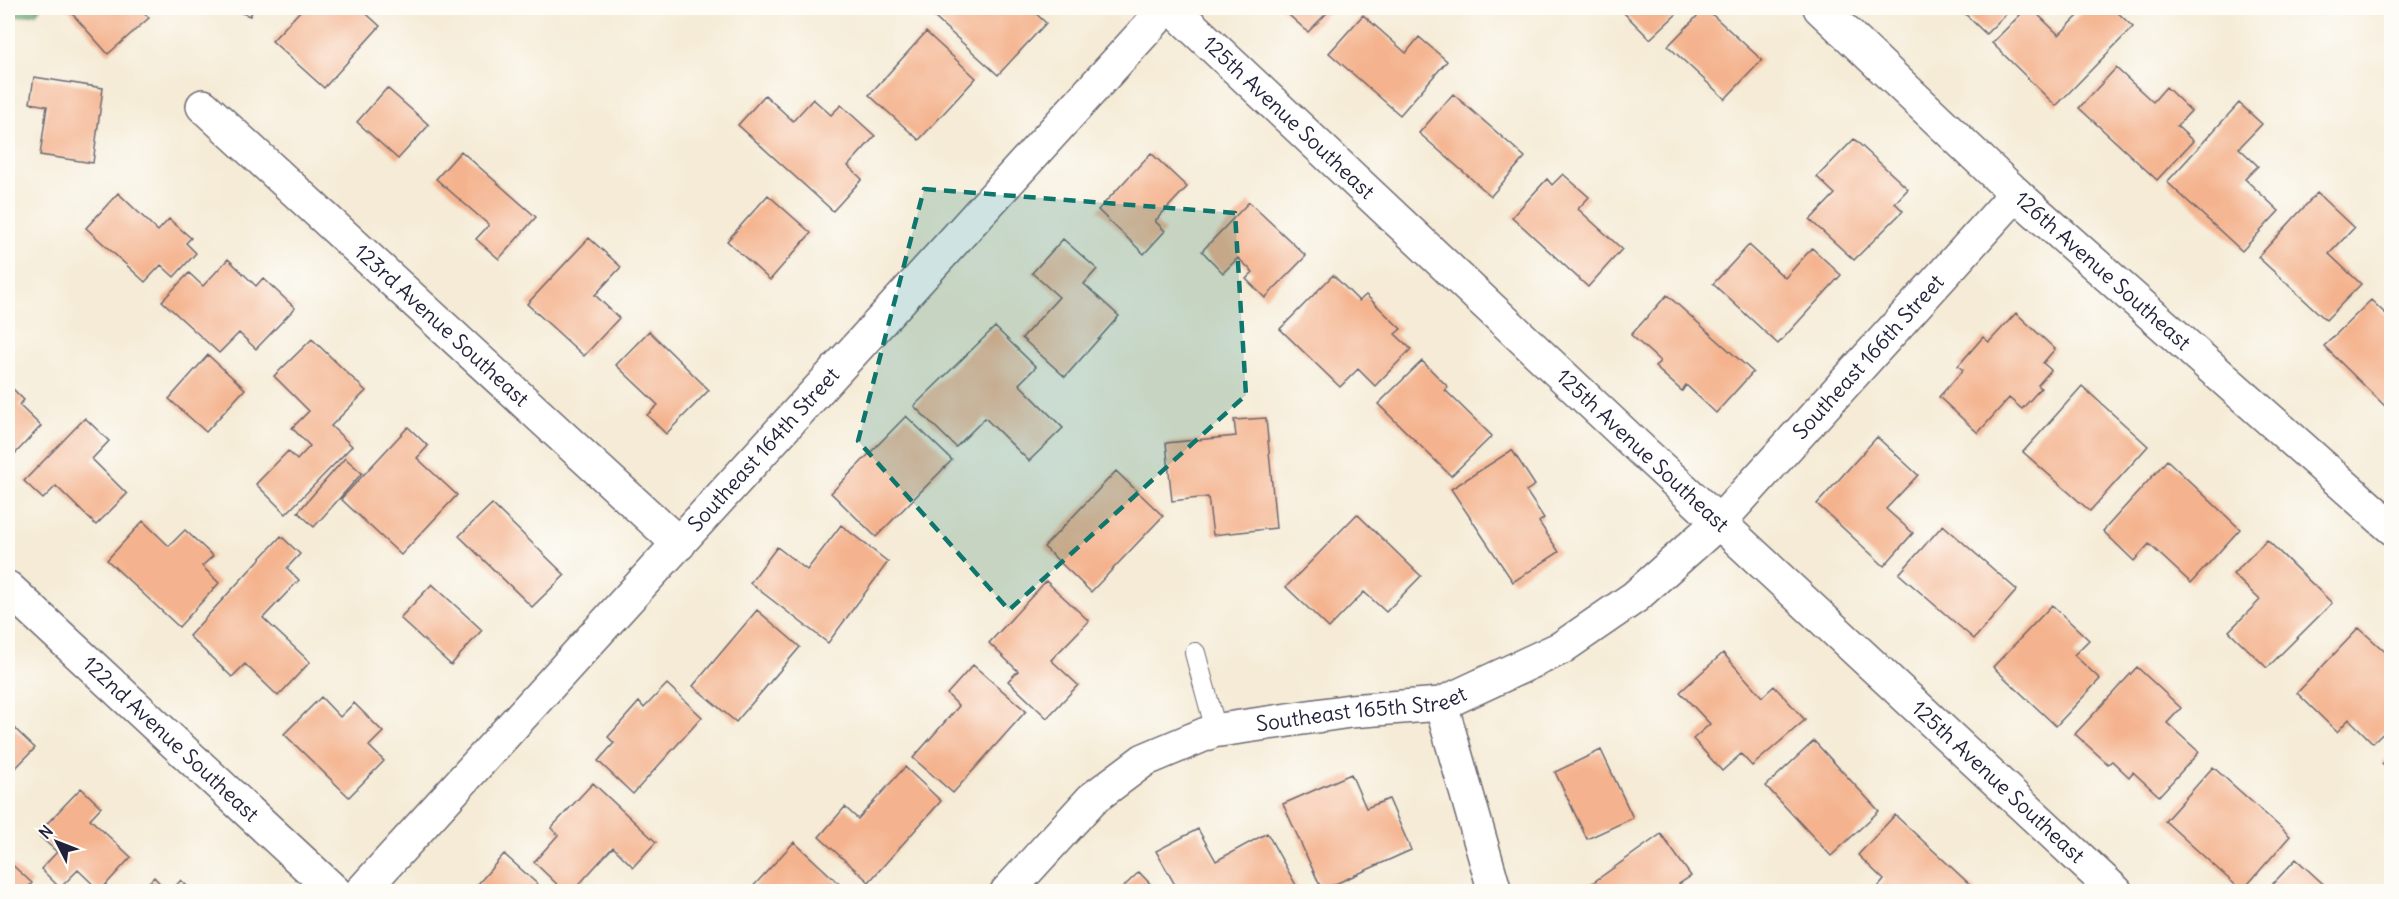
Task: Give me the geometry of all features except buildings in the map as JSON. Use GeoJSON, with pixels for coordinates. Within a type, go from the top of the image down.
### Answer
{"type":"FeatureCollection","features":[{"type":"Feature","properties":{"kind":"street","name":"Southeast 164th Street"},"geometry":{"type":"LineString","coordinates":[[361,891],[1166,8]]}},
{"type":"Feature","properties":{"kind":"street","name":"125th Avenue Southeast"},"geometry":{"type":"LineString","coordinates":[[1172,8],[1628,438],[2116,891]]}},
{"type":"Feature","properties":{"kind":"street","name":"126th Avenue Southeast"},"geometry":{"type":"LineString","coordinates":[[1820,8],[2016,194],[2391,528]]}},
{"type":"Feature","properties":{"kind":"street","name":"123rd Avenue Southeast"},"geometry":{"type":"LineString","coordinates":[[203,106],[679,544]]}},
{"type":"Feature","properties":{"kind":"street","name":"Southeast 166th Street"},"geometry":{"type":"LineString","coordinates":[[1720,521],[2016,194]]}},
{"type":"Feature","properties":{"kind":"street","name":"Southeast 165th Street"},"geometry":{"type":"LineString","coordinates":[[1007,891],[1092,799],[1144,760],[1216,730],[1350,711],[1441,704],[1561,648],[1635,597],[1720,521]]}},
{"type":"Feature","properties":{"kind":"street","name":"122nd Avenue Southeast"},"geometry":{"type":"LineString","coordinates":[[8,588],[334,891]]}},
{"type":"Feature","properties":{"kind":"street"},"geometry":{"type":"LineString","coordinates":[[1441,704],[1495,891]]}},
{"type":"Feature","properties":{"kind":"lane"},"geometry":{"type":"LineString","coordinates":[[1195,653],[1216,730]]}},
{"type":"Feature","properties":{"kind":"highlighted area"},"geometry":{"type":"Polygon","coordinates":[[[924,189],[1235,213],[1246,395],[1009,610],[858,441],[924,189]]]}},
{"type":"Feature","properties":{"kind":"green space"},"geometry":{"type":"Polygon","coordinates":[[[8,8],[40,8],[36,13],[8,18],[8,8]]]}}]}
